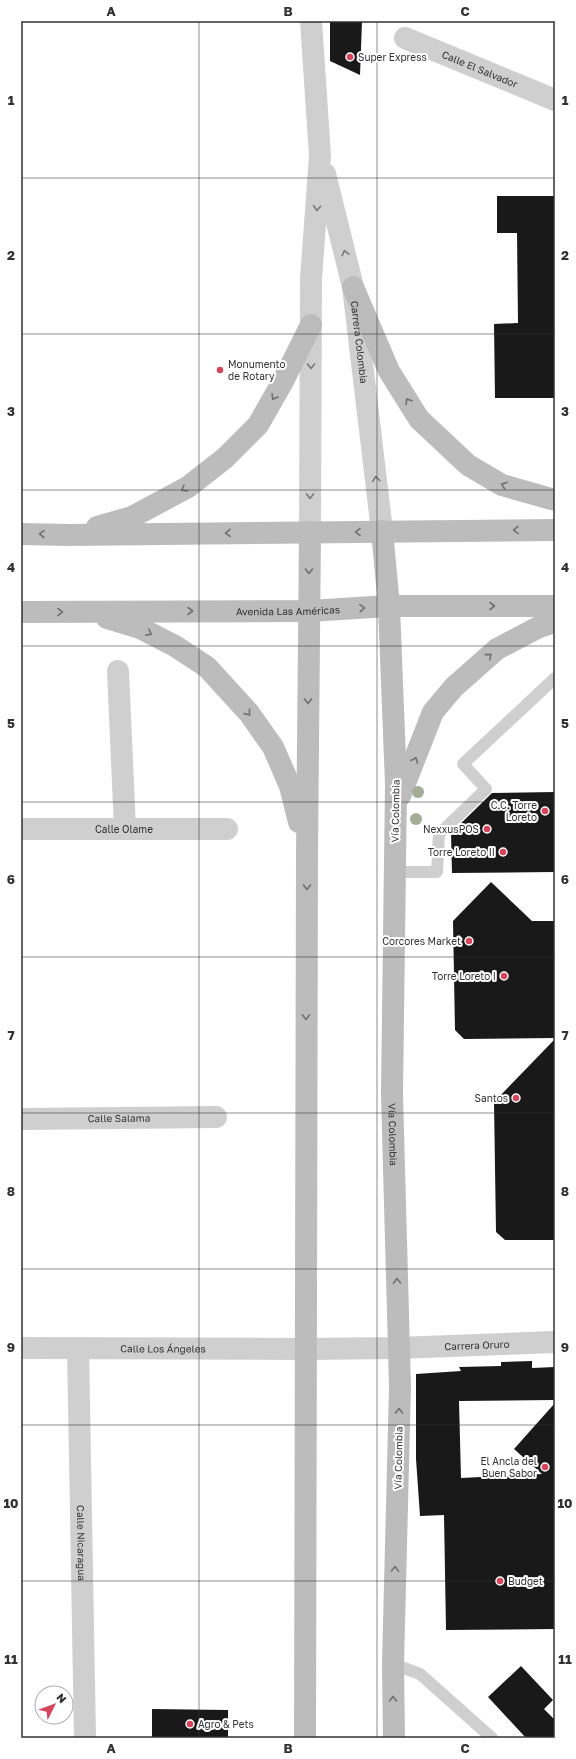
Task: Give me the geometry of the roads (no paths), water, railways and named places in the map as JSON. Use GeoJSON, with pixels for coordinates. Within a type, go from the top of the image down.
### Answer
{"type":"FeatureCollection","features":[{"type":"Feature","properties":{"kind":"main road"},"geometry":{"type":"LineString","coordinates":[[353,287],[389,371],[419,419],[468,465],[502,485],[555,500]]}},
{"type":"Feature","properties":{"kind":"main road"},"geometry":{"type":"LineString","coordinates":[[69,535],[132,517],[188,487],[225,458],[258,424],[282,383],[311,325]]}},
{"type":"Feature","properties":{"kind":"main road"},"geometry":{"type":"LineString","coordinates":[[21,534],[69,535],[555,530]]}},
{"type":"Feature","properties":{"kind":"main road"},"geometry":{"type":"LineString","coordinates":[[305,1738],[307,854],[310,532]]}},
{"type":"Feature","properties":{"kind":"main road","name":"Vía Colombia"},"geometry":{"type":"LineString","coordinates":[[382,532],[389,606],[396,784],[392,1094],[400,1387],[393,1664],[394,1738]]}},
{"type":"Feature","properties":{"kind":"main road","name":"Avenida Las Américas"},"geometry":{"type":"LineString","coordinates":[[21,612],[309,611],[389,606],[555,606]]}},
{"type":"Feature","properties":{"kind":"main road"},"geometry":{"type":"LineString","coordinates":[[85,612],[140,628],[175,646],[207,667],[249,713],[273,747],[290,786],[307,854]]}},
{"type":"Feature","properties":{"kind":"main road"},"geometry":{"type":"LineString","coordinates":[[395,809],[433,712],[454,687],[497,649],[539,627],[555,622]]}},
{"type":"Feature","properties":{"kind":"street","name":"Carrera Colombia"},"geometry":{"type":"LineString","coordinates":[[310,532],[311,279],[320,156],[311,21]]}},
{"type":"Feature","properties":{"kind":"street","name":"Calle El Salvador"},"geometry":{"type":"LineString","coordinates":[[405,38],[555,100]]}},
{"type":"Feature","properties":{"kind":"street","name":"Carrera Colombia"},"geometry":{"type":"LineString","coordinates":[[320,156],[353,287],[382,532]]}},
{"type":"Feature","properties":{"kind":"street"},"geometry":{"type":"LineString","coordinates":[[118,671],[125,829]]}},
{"type":"Feature","properties":{"kind":"street","name":"Calle Olame"},"geometry":{"type":"LineString","coordinates":[[21,829],[227,829]]}},
{"type":"Feature","properties":{"kind":"street","name":"Calle Salama"},"geometry":{"type":"LineString","coordinates":[[21,1119],[216,1117]]}},
{"type":"Feature","properties":{"kind":"street","name":"Carrera Oruro"},"geometry":{"type":"LineString","coordinates":[[306,1349],[398,1348],[555,1342]]}},
{"type":"Feature","properties":{"kind":"street","name":"Calle Los Ángeles"},"geometry":{"type":"LineString","coordinates":[[21,1348],[306,1349]]}},
{"type":"Feature","properties":{"kind":"street","name":"Calle Nicaragua"},"geometry":{"type":"LineString","coordinates":[[78,1348],[85,1738]]}},
{"type":"Feature","properties":{"kind":"lane"},"geometry":{"type":"LineString","coordinates":[[394,872],[437,872],[439,834],[486,789],[463,764],[555,678]]}},
{"type":"Feature","properties":{"kind":"lane"},"geometry":{"type":"LineString","coordinates":[[393,1664],[420,1674],[492,1738]]}},
{"type":"Feature","properties":{"kind":"place","name":"Super Express"},"geometry":{"type":"Point","coordinates":[350,57]}},
{"type":"Feature","properties":{"kind":"place","name":"Monumento de Rotary"},"geometry":{"type":"Point","coordinates":[220,370]}},
{"type":"Feature","properties":{"kind":"place","name":"C.C. Torre Loreto"},"geometry":{"type":"Point","coordinates":[545,811]}},
{"type":"Feature","properties":{"kind":"place","name":"NexxusPOS"},"geometry":{"type":"Point","coordinates":[487,829]}},
{"type":"Feature","properties":{"kind":"place","name":"Torre Loreto II"},"geometry":{"type":"Point","coordinates":[503,852]}},
{"type":"Feature","properties":{"kind":"place","name":"Corcores Market"},"geometry":{"type":"Point","coordinates":[469,941]}},
{"type":"Feature","properties":{"kind":"place","name":"Torre Loreto I"},"geometry":{"type":"Point","coordinates":[504,976]}},
{"type":"Feature","properties":{"kind":"place","name":"Santos"},"geometry":{"type":"Point","coordinates":[516,1098]}},
{"type":"Feature","properties":{"kind":"place","name":"El Ancla del Buen Sabor"},"geometry":{"type":"Point","coordinates":[545,1467]}},
{"type":"Feature","properties":{"kind":"place","name":"Budget"},"geometry":{"type":"Point","coordinates":[500,1581]}},
{"type":"Feature","properties":{"kind":"place","name":"Agro & Pets"},"geometry":{"type":"Point","coordinates":[190,1724]}}]}
